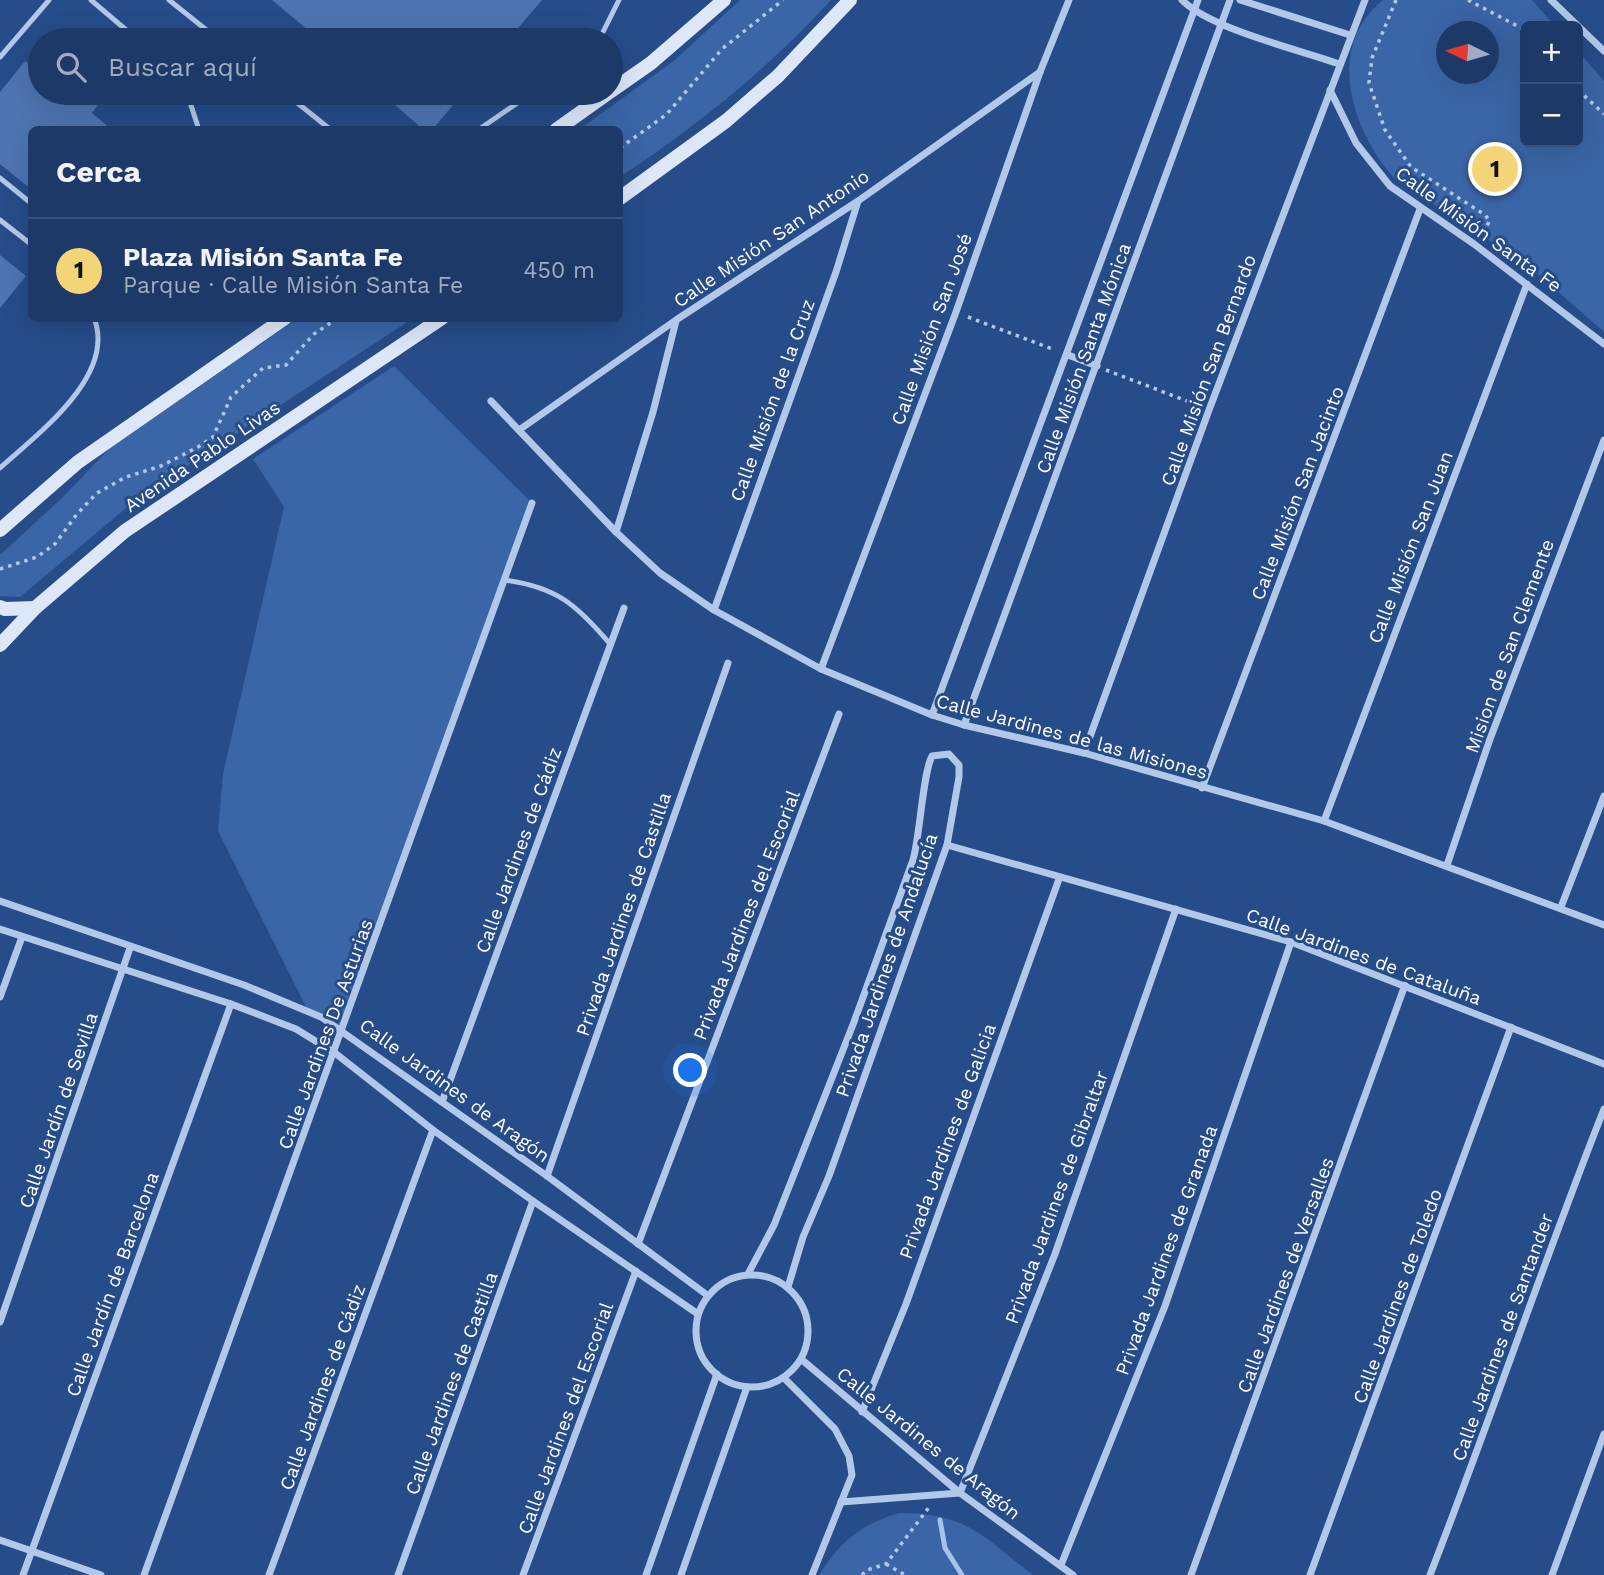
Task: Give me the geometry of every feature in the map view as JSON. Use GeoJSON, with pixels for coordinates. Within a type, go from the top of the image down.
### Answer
{"type":"FeatureCollection","features":[{"type":"Feature","properties":{"kind":"main road"},"geometry":{"type":"LineString","coordinates":[[623,83],[651,63],[724,0]]}},
{"type":"Feature","properties":{"kind":"main road"},"geometry":{"type":"LineString","coordinates":[[623,196],[726,121],[778,76],[850,0]]}},
{"type":"Feature","properties":{"kind":"main road"},"geometry":{"type":"LineString","coordinates":[[562,126],[592,105]]}},
{"type":"Feature","properties":{"kind":"main road"},"geometry":{"type":"LineString","coordinates":[[0,530],[78,462],[279,322]]}},
{"type":"Feature","properties":{"kind":"main road","name":"Avenida Pablo Livas"},"geometry":{"type":"LineString","coordinates":[[0,645],[35,608],[125,531],[436,322]]}},
{"type":"Feature","properties":{"kind":"main road"},"geometry":{"type":"LineString","coordinates":[[0,607],[35,608]]}},
{"type":"Feature","properties":{"kind":"street","name":"Calle Misión San José"},"geometry":{"type":"LineString","coordinates":[[821,668],[956,312],[1040,72],[1069,0]]}},
{"type":"Feature","properties":{"kind":"street"},"geometry":{"type":"LineString","coordinates":[[1182,0],[1194,12],[1222,24],[1339,64]]}},
{"type":"Feature","properties":{"kind":"street","name":"Calle Misión Santa Mónica"},"geometry":{"type":"LineString","coordinates":[[932,715],[1198,0]]}},
{"type":"Feature","properties":{"kind":"street","name":"Calle Misión Santa Mónica"},"geometry":{"type":"LineString","coordinates":[[964,726],[1230,0]]}},
{"type":"Feature","properties":{"kind":"street"},"geometry":{"type":"LineString","coordinates":[[1240,0],[1350,35]]}},
{"type":"Feature","properties":{"kind":"street","name":"Calle Misión San Bernardo"},"geometry":{"type":"LineString","coordinates":[[1084,753],[1209,410],[1365,0]]}},
{"type":"Feature","properties":{"kind":"street"},"geometry":{"type":"LineString","coordinates":[[1551,0],[1604,51]]}},
{"type":"Feature","properties":{"kind":"street","name":"Calle Misión San Antonio"},"geometry":{"type":"LineString","coordinates":[[519,430],[676,320],[858,201],[1040,72]]}},
{"type":"Feature","properties":{"kind":"street","name":"Calle Misión Santa Fe"},"geometry":{"type":"LineString","coordinates":[[1330,90],[1356,143],[1390,186],[1474,244],[1604,344]]}},
{"type":"Feature","properties":{"kind":"street","name":"Calle Misión de la Cruz"},"geometry":{"type":"LineString","coordinates":[[714,610],[836,272],[858,201]]}},
{"type":"Feature","properties":{"kind":"street","name":"Calle Misión San Jacinto"},"geometry":{"type":"LineString","coordinates":[[1202,788],[1420,209]]}},
{"type":"Feature","properties":{"kind":"street","name":"Calle Misión San Juan"},"geometry":{"type":"LineString","coordinates":[[1324,821],[1527,284]]}},
{"type":"Feature","properties":{"kind":"street"},"geometry":{"type":"LineString","coordinates":[[615,532],[653,412],[676,320]]}},
{"type":"Feature","properties":{"kind":"street"},"geometry":{"type":"LineString","coordinates":[[1068,355],[1097,366]]}},
{"type":"Feature","properties":{"kind":"street","name":"Calle Jardines de las Misiones"},"geometry":{"type":"LineString","coordinates":[[491,401],[615,532],[660,573],[714,610],[821,668],[964,726],[1084,753],[1324,821],[1604,925]]}},
{"type":"Feature","properties":{"kind":"street","name":"Mision de San Clemente"},"geometry":{"type":"LineString","coordinates":[[1447,865],[1490,739],[1604,440]]}},
{"type":"Feature","properties":{"kind":"street","name":"Calle Jardines De Asturias"},"geometry":{"type":"LineString","coordinates":[[144,1575],[335,1054],[532,503]]}},
{"type":"Feature","properties":{"kind":"street","name":"Calle Jardines de Cádiz"},"geometry":{"type":"LineString","coordinates":[[442,1102],[624,608]]}},
{"type":"Feature","properties":{"kind":"street","name":"Privada Jardines de Castilla"},"geometry":{"type":"LineString","coordinates":[[547,1176],[728,663]]}},
{"type":"Feature","properties":{"kind":"street","name":"Privada Jardines del Escorial"},"geometry":{"type":"LineString","coordinates":[[638,1244],[839,714]]}},
{"type":"Feature","properties":{"kind":"street","name":"Privada Jardines de Andalucía"},"geometry":{"type":"LineString","coordinates":[[748,1274],[774,1225],[854,1023],[913,860],[921,827],[927,768],[932,757],[940,754],[954,758],[960,769],[947,845],[829,1176],[803,1237],[788,1287]]}},
{"type":"Feature","properties":{"kind":"street"},"geometry":{"type":"LineString","coordinates":[[1561,907],[1604,796]]}},
{"type":"Feature","properties":{"kind":"street","name":"Calle Jardines de Cataluña"},"geometry":{"type":"LineString","coordinates":[[947,845],[1059,879],[1291,942],[1604,1064]]}},
{"type":"Feature","properties":{"kind":"street","name":"Privada Jardines de Galicia"},"geometry":{"type":"LineString","coordinates":[[862,1412],[906,1304],[1059,879]]}},
{"type":"Feature","properties":{"kind":"street","name":"Calle Jardines de Aragón"},"geometry":{"type":"LineString","coordinates":[[0,901],[130,948],[244,985],[321,1017],[547,1176],[707,1295]]}},
{"type":"Feature","properties":{"kind":"street","name":"Privada Jardines de Gibraltar"},"geometry":{"type":"LineString","coordinates":[[960,1493],[1055,1254],[1176,909]]}},
{"type":"Feature","properties":{"kind":"street"},"geometry":{"type":"LineString","coordinates":[[0,929],[231,1004],[296,1029],[335,1054],[433,1130],[533,1201],[698,1314]]}},
{"type":"Feature","properties":{"kind":"street"},"geometry":{"type":"LineString","coordinates":[[0,997],[22,937]]}},
{"type":"Feature","properties":{"kind":"street","name":"Privada Jardines de Granada"},"geometry":{"type":"LineString","coordinates":[[1061,1565],[1165,1306],[1291,942]]}},
{"type":"Feature","properties":{"kind":"street","name":"Calle Jardín de Sevilla"},"geometry":{"type":"LineString","coordinates":[[0,1322],[130,948]]}},
{"type":"Feature","properties":{"kind":"street","name":"Calle Jardines de Versalles"},"geometry":{"type":"LineString","coordinates":[[1191,1575],[1405,985]]}},
{"type":"Feature","properties":{"kind":"street","name":"Calle Jardín de Barcelona"},"geometry":{"type":"LineString","coordinates":[[23,1575],[231,1004]]}},
{"type":"Feature","properties":{"kind":"street","name":"Calle Jardines de Toledo"},"geometry":{"type":"LineString","coordinates":[[1310,1575],[1511,1027]]}},
{"type":"Feature","properties":{"kind":"street","name":"Calle Jardines de Santander"},"geometry":{"type":"LineString","coordinates":[[1430,1575],[1495,1409],[1567,1202],[1604,1109]]}},
{"type":"Feature","properties":{"kind":"street","name":"Calle Jardines de Cádiz"},"geometry":{"type":"LineString","coordinates":[[269,1575],[433,1130]]}},
{"type":"Feature","properties":{"kind":"street","name":"Calle Jardines de Castilla"},"geometry":{"type":"LineString","coordinates":[[398,1575],[533,1201]]}},
{"type":"Feature","properties":{"kind":"street","name":"Calle Jardines del Escorial"},"geometry":{"type":"LineString","coordinates":[[523,1575],[636,1271]]}},
{"type":"Feature","properties":{"kind":"street"},"geometry":{"type":"LineString","coordinates":[[748,1274],[769,1276],[788,1287],[801,1302],[808,1320],[808,1340],[802,1359],[783,1378],[766,1386],[747,1387],[728,1382],[703,1359],[697,1345],[698,1314],[707,1295],[725,1280],[748,1274]]}},
{"type":"Feature","properties":{"kind":"street","name":"Calle Jardines de Aragón"},"geometry":{"type":"LineString","coordinates":[[802,1359],[960,1493],[1073,1575]]}},
{"type":"Feature","properties":{"kind":"street"},"geometry":{"type":"LineString","coordinates":[[646,1575],[717,1374]]}},
{"type":"Feature","properties":{"kind":"street"},"geometry":{"type":"LineString","coordinates":[[783,1378],[841,1439],[849,1456],[852,1475],[813,1575]]}},
{"type":"Feature","properties":{"kind":"street"},"geometry":{"type":"LineString","coordinates":[[681,1575],[747,1387]]}},
{"type":"Feature","properties":{"kind":"street"},"geometry":{"type":"LineString","coordinates":[[1552,1575],[1604,1434]]}},
{"type":"Feature","properties":{"kind":"street"},"geometry":{"type":"LineString","coordinates":[[841,1502],[960,1493]]}},
{"type":"Feature","properties":{"kind":"street"},"geometry":{"type":"LineString","coordinates":[[0,1540],[101,1575]]}},
{"type":"Feature","properties":{"kind":"lane"},"geometry":{"type":"LineString","coordinates":[[0,57],[49,0]]}},
{"type":"Feature","properties":{"kind":"lane"},"geometry":{"type":"LineString","coordinates":[[91,0],[124,28]]}},
{"type":"Feature","properties":{"kind":"lane"},"geometry":{"type":"LineString","coordinates":[[169,0],[204,28]]}},
{"type":"Feature","properties":{"kind":"lane"},"geometry":{"type":"LineString","coordinates":[[605,28],[619,0]]}},
{"type":"Feature","properties":{"kind":"lane"},"geometry":{"type":"LineString","coordinates":[[191,105],[198,126]]}},
{"type":"Feature","properties":{"kind":"lane"},"geometry":{"type":"LineString","coordinates":[[300,105],[326,126]]}},
{"type":"Feature","properties":{"kind":"lane"},"geometry":{"type":"LineString","coordinates":[[484,126],[514,105]]}},
{"type":"Feature","properties":{"kind":"lane"},"geometry":{"type":"LineString","coordinates":[[0,178],[28,201]]}},
{"type":"Feature","properties":{"kind":"lane"},"geometry":{"type":"LineString","coordinates":[[0,220],[28,242]]}},
{"type":"Feature","properties":{"kind":"lane"},"geometry":{"type":"LineString","coordinates":[[0,468],[85,385],[95,356],[94,322]]}},
{"type":"Feature","properties":{"kind":"lane"},"geometry":{"type":"LineString","coordinates":[[504,580],[535,584],[564,597],[584,614],[610,645]]}},
{"type":"Feature","properties":{"kind":"path"},"geometry":{"type":"LineString","coordinates":[[623,147],[667,114],[722,49],[783,0]]}},
{"type":"Feature","properties":{"kind":"path"},"geometry":{"type":"LineString","coordinates":[[1396,0],[1372,58],[1369,83],[1385,130],[1411,167],[1490,221],[1474,244]]}},
{"type":"Feature","properties":{"kind":"path"},"geometry":{"type":"LineString","coordinates":[[1468,0],[1520,27]]}},
{"type":"Feature","properties":{"kind":"path"},"geometry":{"type":"LineString","coordinates":[[1583,95],[1604,114]]}},
{"type":"Feature","properties":{"kind":"path"},"geometry":{"type":"LineString","coordinates":[[956,312],[1068,355]]}},
{"type":"Feature","properties":{"kind":"path"},"geometry":{"type":"LineString","coordinates":[[0,569],[37,557],[55,544],[97,493],[126,477],[161,466],[213,437],[231,397],[263,368],[286,365],[314,334],[332,322]]}},
{"type":"Feature","properties":{"kind":"path"},"geometry":{"type":"LineString","coordinates":[[1097,366],[1209,410]]}},
{"type":"Feature","properties":{"kind":"path"},"geometry":{"type":"LineString","coordinates":[[862,1575],[867,1570],[886,1564],[938,1494]]}},
{"type":"Feature","properties":{"kind":"path"},"geometry":{"type":"LineString","coordinates":[[886,1564],[905,1575]]}},
{"type":"Feature","properties":{"kind":"shaded area"},"geometry":{"type":"Polygon","coordinates":[[[740,0],[831,0],[782,50],[731,95],[677,138],[623,175],[623,126],[584,126],[613,105],[623,105],[623,98],[675,60],[740,0]]]}},
{"type":"Feature","properties":{"kind":"shaded area"},"geometry":{"type":"Polygon","coordinates":[[[1383,0],[1532,0],[1551,21],[1520,21],[1520,147],[1583,147],[1583,57],[1604,81],[1604,332],[1530,267],[1395,179],[1367,138],[1357,114],[1351,90],[1350,65],[1354,41],[1365,19],[1383,0]]]}},
{"type":"Feature","properties":{"kind":"shaded area"},"geometry":{"type":"Polygon","coordinates":[[[293,322],[407,322],[137,499],[20,597],[0,596],[0,555],[62,498],[109,449],[293,322]]]}},
{"type":"Feature","properties":{"kind":"shaded area"},"geometry":{"type":"Polygon","coordinates":[[[394,366],[532,503],[343,1030],[308,1011],[218,831],[223,774],[284,507],[253,459],[394,366]]]}},
{"type":"Feature","properties":{"kind":"shaded area"},"geometry":{"type":"Polygon","coordinates":[[[899,1513],[942,1517],[958,1522],[986,1538],[1033,1575],[819,1575],[853,1535],[899,1513]]]}},
{"type":"Feature","properties":{"kind":"building"},"geometry":{"type":"Polygon","coordinates":[[[272,0],[542,0],[518,28],[306,28],[272,0]]]}},
{"type":"Feature","properties":{"kind":"building"},"geometry":{"type":"Polygon","coordinates":[[[25,61],[28,63],[28,105],[98,105],[92,113],[107,126],[28,126],[28,187],[0,164],[0,92],[25,61]]]}},
{"type":"Feature","properties":{"kind":"building"},"geometry":{"type":"Polygon","coordinates":[[[395,105],[453,105],[435,126],[419,126],[395,105]]]}},
{"type":"Feature","properties":{"kind":"building"},"geometry":{"type":"Polygon","coordinates":[[[0,255],[26,276],[0,308],[0,255]]]}},
{"type":"Feature","properties":{"kind":"waterway"},"geometry":{"type":"LineString","coordinates":[[940,1520],[945,1548],[962,1575]]}},
{"type":"Feature","properties":{"kind":"place","name":"Plaza Misión Santa Fe"},"geometry":{"type":"Point","coordinates":[1495,169]}}]}
